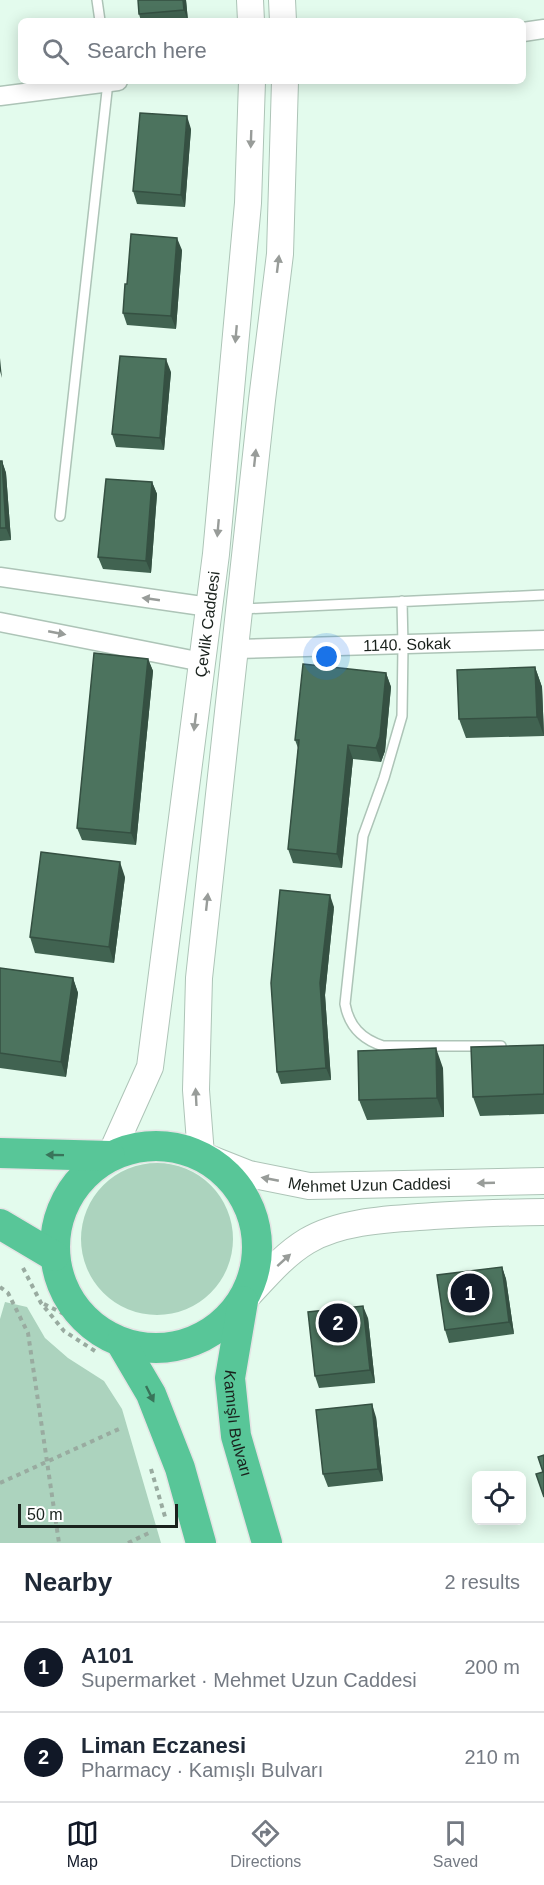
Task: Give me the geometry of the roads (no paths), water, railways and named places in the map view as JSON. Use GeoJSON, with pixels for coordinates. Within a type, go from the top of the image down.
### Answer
{"type":"FeatureCollection","features":[{"type":"Feature","properties":{"kind":"highway"},"geometry":{"type":"LineString","coordinates":[[106,1342],[149,1348],[176,1347],[202,1337],[225,1322],[243,1300],[256,1269],[257,1235],[248,1203],[228,1175],[201,1155],[179,1147],[155,1145],[132,1148],[110,1156],[85,1173],[66,1197],[56,1226],[54,1256],[61,1284],[75,1310],[151,1394],[180,1468],[201,1543]]}},
{"type":"Feature","properties":{"kind":"highway"},"geometry":{"type":"LineString","coordinates":[[0,1153],[110,1156]]}},
{"type":"Feature","properties":{"kind":"highway"},"geometry":{"type":"LineString","coordinates":[[0,1224],[54,1256]]}},
{"type":"Feature","properties":{"kind":"highway","name":"Kamışlı Bulvarı"},"geometry":{"type":"LineString","coordinates":[[243,1300],[230,1378],[236,1436],[267,1543]]}},
{"type":"Feature","properties":{"kind":"main road"},"geometry":{"type":"LineString","coordinates":[[250,0],[251,18]]}},
{"type":"Feature","properties":{"kind":"main road"},"geometry":{"type":"LineString","coordinates":[[282,0],[283,18]]}},
{"type":"Feature","properties":{"kind":"main road","name":"Çevlik Caddesi"},"geometry":{"type":"LineString","coordinates":[[110,1156],[150,1067],[216,554],[248,203],[252,84]]}},
{"type":"Feature","properties":{"kind":"main road","name":"Çevlik Caddesi"},"geometry":{"type":"LineString","coordinates":[[201,1155],[196,1090],[199,978],[280,254],[285,84]]}},
{"type":"Feature","properties":{"kind":"main road","name":"Mehmet Uzun Caddesi"},"geometry":{"type":"LineString","coordinates":[[201,1155],[249,1174],[309,1186],[544,1181]]}},
{"type":"Feature","properties":{"kind":"main road"},"geometry":{"type":"LineString","coordinates":[[243,1300],[285,1258],[307,1241],[330,1230],[387,1220],[493,1212],[544,1212]]}},
{"type":"Feature","properties":{"kind":"street"},"geometry":{"type":"LineString","coordinates":[[526,32],[544,29]]}},
{"type":"Feature","properties":{"kind":"street"},"geometry":{"type":"LineString","coordinates":[[0,96],[97,84]]}},
{"type":"Feature","properties":{"kind":"street"},"geometry":{"type":"LineString","coordinates":[[0,577],[209,607]]}},
{"type":"Feature","properties":{"kind":"street"},"geometry":{"type":"LineString","coordinates":[[0,622],[202,662]]}},
{"type":"Feature","properties":{"kind":"street","name":"1140. Sokak"},"geometry":{"type":"LineString","coordinates":[[235,650],[544,640]]}},
{"type":"Feature","properties":{"kind":"lane"},"geometry":{"type":"LineString","coordinates":[[98,0],[100,18]]}},
{"type":"Feature","properties":{"kind":"lane"},"geometry":{"type":"LineString","coordinates":[[60,516],[113,84]]}},
{"type":"Feature","properties":{"kind":"lane"},"geometry":{"type":"LineString","coordinates":[[239,609],[544,595]]}},
{"type":"Feature","properties":{"kind":"lane"},"geometry":{"type":"LineString","coordinates":[[402,601],[402,716],[384,778],[363,836],[345,1004],[347,1015],[358,1033],[383,1046],[511,1046]]}},
{"type":"Feature","properties":{"kind":"place","name":"A101"},"geometry":{"type":"Point","coordinates":[470,1293]}},
{"type":"Feature","properties":{"kind":"place","name":"Liman Eczanesi"},"geometry":{"type":"Point","coordinates":[338,1323]}}]}
